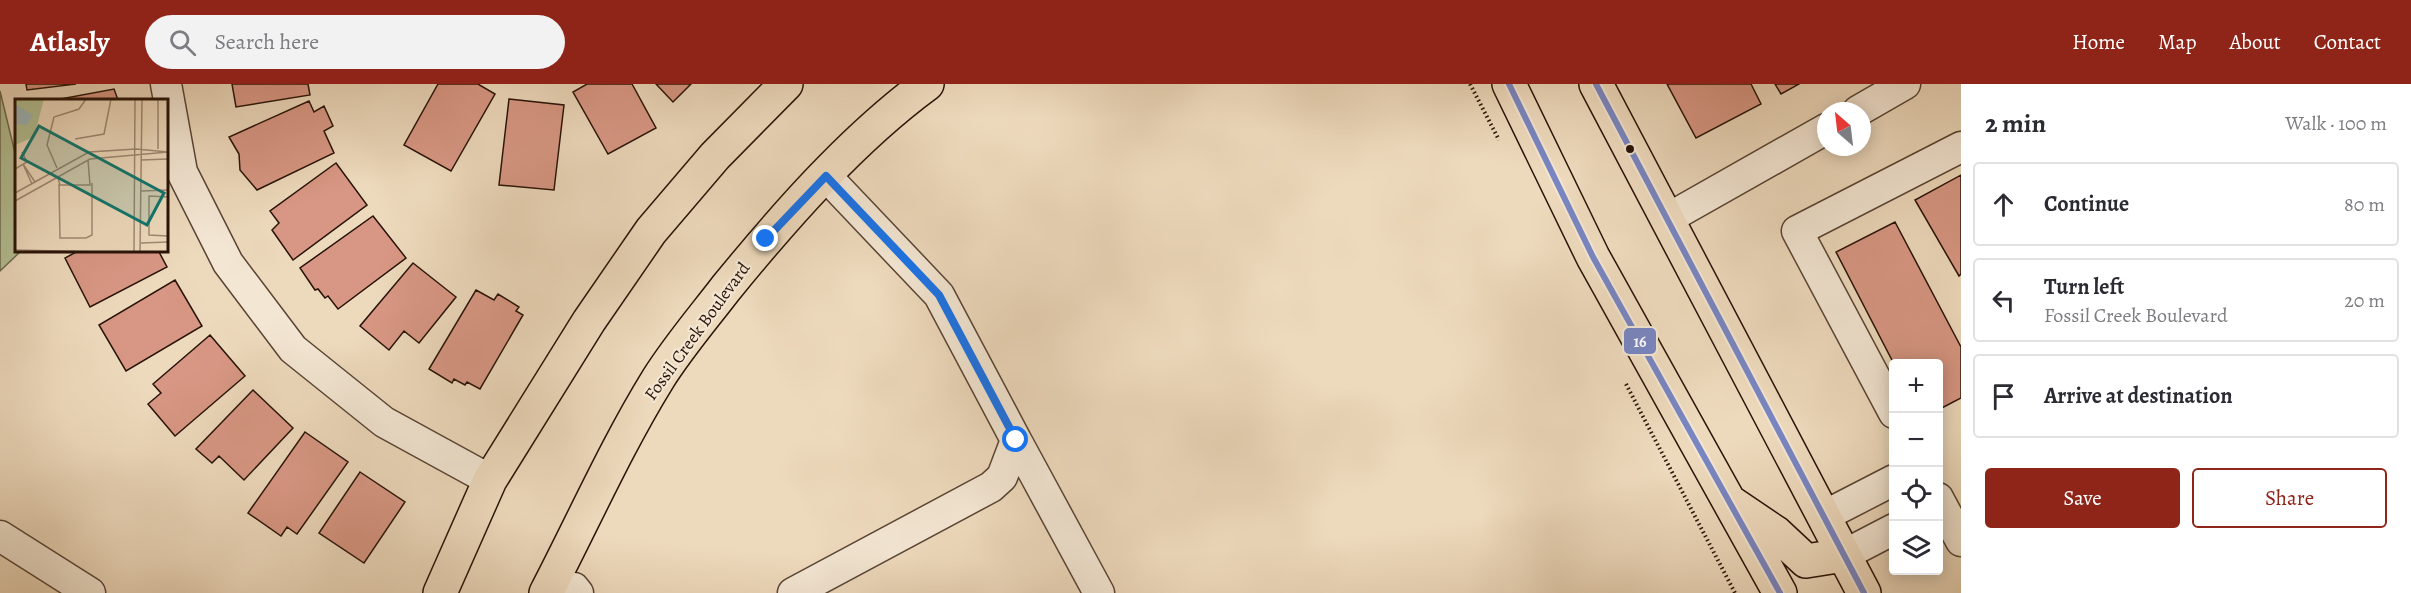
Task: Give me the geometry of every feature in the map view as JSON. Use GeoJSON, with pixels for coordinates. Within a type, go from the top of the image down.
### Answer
{"type":"FeatureCollection","features":[{"type":"Feature","properties":{"kind":"main road"},"geometry":{"type":"LineString","coordinates":[[440,593],[490,480],[589,321],[651,231],[714,156],[786,84]]}},
{"type":"Feature","properties":{"kind":"main road","name":"Fossil Creek Boulevard"},"geometry":{"type":"LineString","coordinates":[[558,591],[620,446],[658,378],[766,239],[826,176],[905,100],[927,84]]}},
{"type":"Feature","properties":{"kind":"main road"},"geometry":{"type":"LineString","coordinates":[[1509,84],[1593,256],[1779,593]]}},
{"type":"Feature","properties":{"kind":"main road"},"geometry":{"type":"LineString","coordinates":[[1596,84],[1864,593]]}},
{"type":"Feature","properties":{"kind":"main road"},"geometry":{"type":"LineString","coordinates":[[1729,502],[1776,532],[1806,561],[1844,555]]}},
{"type":"Feature","properties":{"kind":"street"},"geometry":{"type":"LineString","coordinates":[[166,84],[182,172],[228,263],[293,349],[384,422],[490,480]]}},
{"type":"Feature","properties":{"kind":"street"},"geometry":{"type":"LineString","coordinates":[[1871,104],[1905,84]]}},
{"type":"Feature","properties":{"kind":"street"},"geometry":{"type":"LineString","coordinates":[[1667,219],[1817,134]]}},
{"type":"Feature","properties":{"kind":"street"},"geometry":{"type":"LineString","coordinates":[[1889,405],[1797,231],[1961,147]]}},
{"type":"Feature","properties":{"kind":"street"},"geometry":{"type":"LineString","coordinates":[[826,176],[939,295],[1099,593]]}},
{"type":"Feature","properties":{"kind":"street"},"geometry":{"type":"LineString","coordinates":[[793,593],[992,487],[1002,477],[1016,440]]}},
{"type":"Feature","properties":{"kind":"street"},"geometry":{"type":"LineString","coordinates":[[1824,516],[1889,482]]}},
{"type":"Feature","properties":{"kind":"street"},"geometry":{"type":"LineString","coordinates":[[1943,509],[1961,541]]}},
{"type":"Feature","properties":{"kind":"street"},"geometry":{"type":"LineString","coordinates":[[1844,555],[1889,531]]}},
{"type":"Feature","properties":{"kind":"street"},"geometry":{"type":"LineString","coordinates":[[0,536],[90,593]]}},
{"type":"Feature","properties":{"kind":"green space"},"geometry":{"type":"Polygon","coordinates":[[[0,91],[15,153],[15,252],[20,252],[0,271],[0,91]]]}},
{"type":"Feature","properties":{"kind":"building"},"geometry":{"type":"Polygon","coordinates":[[[26,84],[76,84],[27,90],[26,84]]]}},
{"type":"Feature","properties":{"kind":"building"},"geometry":{"type":"Polygon","coordinates":[[[232,84],[308,84],[310,95],[236,107],[232,84]]]}},
{"type":"Feature","properties":{"kind":"building"},"geometry":{"type":"Polygon","coordinates":[[[438,84],[478,84],[495,94],[451,171],[404,145],[438,84]]]}},
{"type":"Feature","properties":{"kind":"building"},"geometry":{"type":"Polygon","coordinates":[[[587,84],[632,84],[656,128],[608,154],[573,92],[587,84]]]}},
{"type":"Feature","properties":{"kind":"building"},"geometry":{"type":"Polygon","coordinates":[[[656,84],[691,84],[673,102],[656,84]]]}},
{"type":"Feature","properties":{"kind":"building"},"geometry":{"type":"Polygon","coordinates":[[[1667,84],[1751,84],[1761,104],[1696,138],[1667,84]]]}},
{"type":"Feature","properties":{"kind":"building"},"geometry":{"type":"Polygon","coordinates":[[[1775,84],[1799,84],[1781,94],[1775,84]]]}},
{"type":"Feature","properties":{"kind":"building"},"geometry":{"type":"Polygon","coordinates":[[[114,89],[118,99],[60,99],[114,89]]]}},
{"type":"Feature","properties":{"kind":"building"},"geometry":{"type":"Polygon","coordinates":[[[509,99],[564,105],[554,190],[499,185],[509,99]]]}},
{"type":"Feature","properties":{"kind":"building"},"geometry":{"type":"Polygon","coordinates":[[[309,101],[314,112],[324,106],[333,126],[324,131],[334,153],[257,190],[240,170],[239,154],[229,137],[309,101]]]}},
{"type":"Feature","properties":{"kind":"building"},"geometry":{"type":"Polygon","coordinates":[[[336,163],[367,205],[293,260],[272,230],[279,223],[270,211],[336,163]]]}},
{"type":"Feature","properties":{"kind":"building"},"geometry":{"type":"Polygon","coordinates":[[[1961,175],[1961,274],[1959,276],[1915,200],[1961,175]]]}},
{"type":"Feature","properties":{"kind":"building"},"geometry":{"type":"Polygon","coordinates":[[[373,216],[406,258],[338,309],[328,296],[325,298],[318,289],[315,290],[300,268],[373,216]]]}},
{"type":"Feature","properties":{"kind":"building"},"geometry":{"type":"Polygon","coordinates":[[[1895,222],[1961,347],[1961,398],[1943,407],[1943,359],[1891,359],[1836,252],[1895,222]]]}},
{"type":"Feature","properties":{"kind":"building"},"geometry":{"type":"Polygon","coordinates":[[[76,252],[159,252],[167,267],[90,307],[65,258],[76,252]]]}},
{"type":"Feature","properties":{"kind":"building"},"geometry":{"type":"Polygon","coordinates":[[[413,263],[456,297],[419,343],[404,331],[389,350],[360,326],[413,263]]]}},
{"type":"Feature","properties":{"kind":"building"},"geometry":{"type":"Polygon","coordinates":[[[175,280],[202,326],[126,371],[99,325],[175,280]]]}},
{"type":"Feature","properties":{"kind":"building"},"geometry":{"type":"Polygon","coordinates":[[[476,290],[494,300],[498,294],[519,307],[516,311],[523,315],[480,389],[467,382],[465,385],[454,379],[452,383],[429,369],[476,290]]]}},
{"type":"Feature","properties":{"kind":"building"},"geometry":{"type":"Polygon","coordinates":[[[210,335],[245,376],[175,436],[148,404],[161,393],[153,384],[210,335]]]}},
{"type":"Feature","properties":{"kind":"building"},"geometry":{"type":"Polygon","coordinates":[[[253,390],[293,428],[244,480],[219,456],[212,463],[196,449],[253,390]]]}},
{"type":"Feature","properties":{"kind":"building"},"geometry":{"type":"Polygon","coordinates":[[[305,432],[348,462],[297,534],[287,527],[281,536],[248,513],[305,432]]]}},
{"type":"Feature","properties":{"kind":"building"},"geometry":{"type":"Polygon","coordinates":[[[360,472],[405,502],[364,563],[319,533],[360,472]]]}},
{"type":"Feature","properties":{"kind":"transit line","name":"16"},"geometry":{"type":"LineString","coordinates":[[1509,84],[1593,257],[1780,593]]}},
{"type":"Feature","properties":{"kind":"transit line","name":"16"},"geometry":{"type":"LineString","coordinates":[[1596,84],[1864,593]]}},
{"type":"Feature","properties":{"kind":"route"},"geometry":{"type":"LineString","coordinates":[[766,239],[826,176],[939,295],[1016,440]]}}]}
